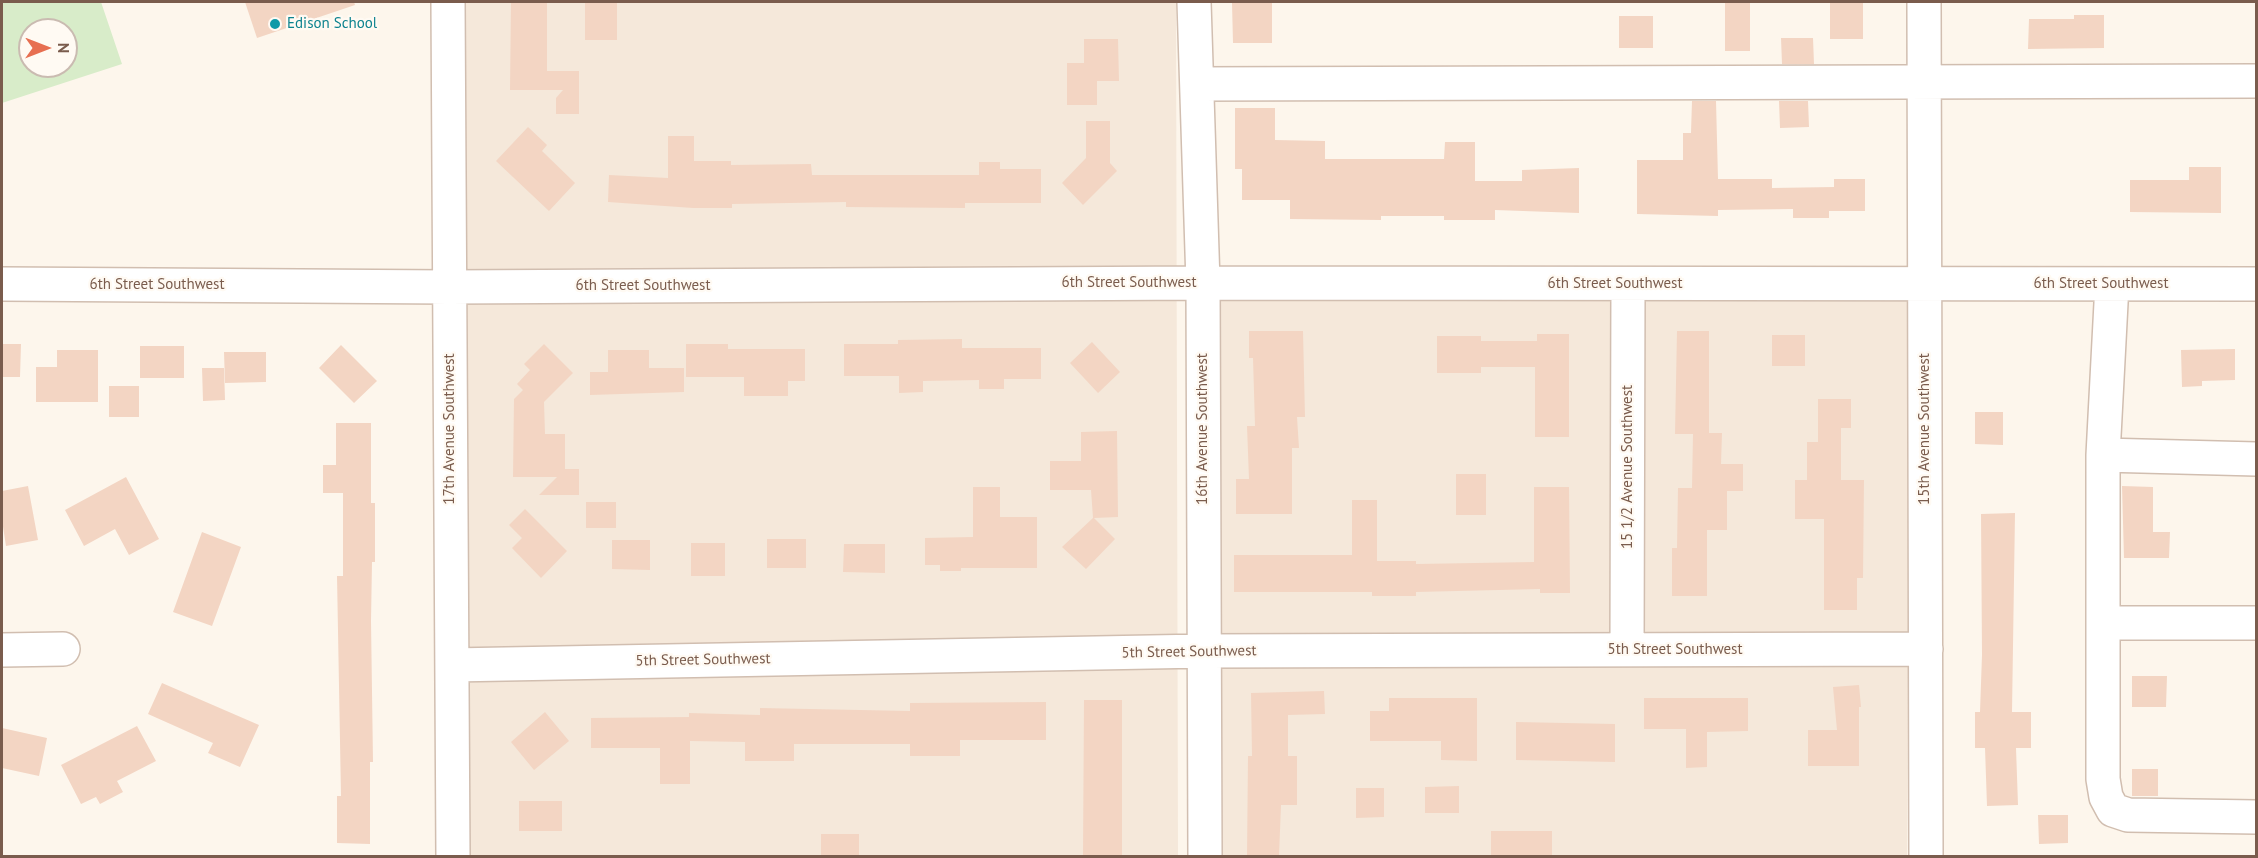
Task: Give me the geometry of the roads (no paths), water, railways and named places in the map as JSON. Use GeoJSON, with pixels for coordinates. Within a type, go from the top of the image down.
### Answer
{"type":"FeatureCollection","features":[{"type":"Feature","properties":{"kind":"street","name":"17th Avenue Southwest"},"geometry":{"type":"LineString","coordinates":[[448,2],[453,856]]}},
{"type":"Feature","properties":{"kind":"street","name":"16th Avenue Southwest"},"geometry":{"type":"LineString","coordinates":[[1194,2],[1203,283],[1205,856]]}},
{"type":"Feature","properties":{"kind":"street","name":"15th Avenue Southwest"},"geometry":{"type":"LineString","coordinates":[[1924,2],[1926,856]]}},
{"type":"Feature","properties":{"kind":"street"},"geometry":{"type":"LineString","coordinates":[[1197,84],[2256,81]]}},
{"type":"Feature","properties":{"kind":"street","name":"6th Street Southwest"},"geometry":{"type":"LineString","coordinates":[[2,284],[449,287],[1203,283],[2256,284]]}},
{"type":"Feature","properties":{"kind":"street","name":"15 1/2 Avenue Southwest"},"geometry":{"type":"LineString","coordinates":[[1627,650],[1628,284]]}},
{"type":"Feature","properties":{"kind":"street"},"geometry":{"type":"LineString","coordinates":[[2112,284],[2103,455],[2103,779],[2106,797],[2113,810],[2128,815],[2256,817]]}},
{"type":"Feature","properties":{"kind":"street"},"geometry":{"type":"LineString","coordinates":[[2103,455],[2256,459]]}},
{"type":"Feature","properties":{"kind":"street"},"geometry":{"type":"LineString","coordinates":[[2103,623],[2256,623]]}},
{"type":"Feature","properties":{"kind":"street"},"geometry":{"type":"LineString","coordinates":[[2,650],[63,649]]}},
{"type":"Feature","properties":{"kind":"street","name":"5th Street Southwest"},"geometry":{"type":"LineString","coordinates":[[452,665],[1204,651],[1926,649]]}},
{"type":"Feature","properties":{"kind":"place","name":"Edison School"},"geometry":{"type":"Point","coordinates":[275,24]}}]}
